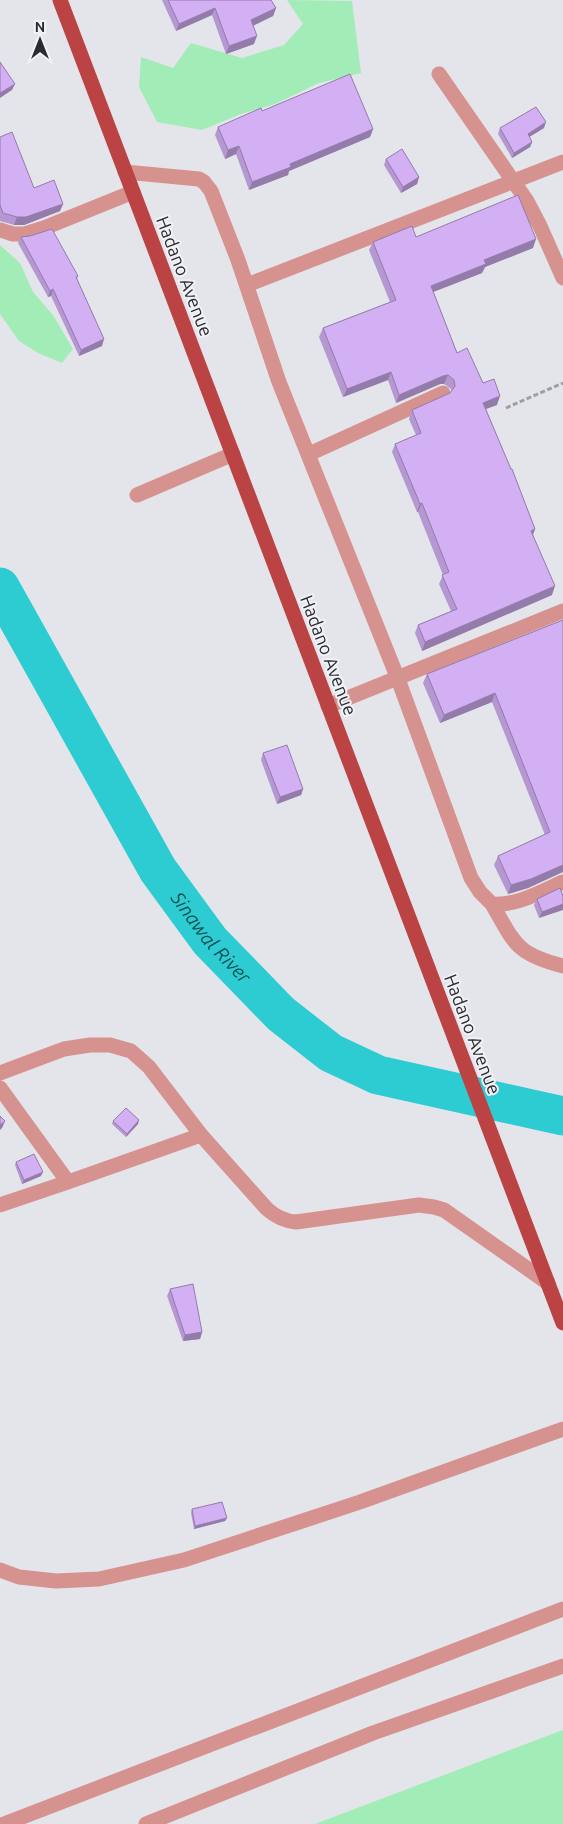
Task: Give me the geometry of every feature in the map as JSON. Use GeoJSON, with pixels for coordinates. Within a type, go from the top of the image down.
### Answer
{"type":"FeatureCollection","features":[{"type":"Feature","properties":{"kind":"main road","name":"Hadano Avenue"},"geometry":{"type":"LineString","coordinates":[[60,0],[563,1324]]}},
{"type":"Feature","properties":{"kind":"street"},"geometry":{"type":"LineString","coordinates":[[439,74],[527,201],[563,278]]}},
{"type":"Feature","properties":{"kind":"street"},"geometry":{"type":"LineString","coordinates":[[247,285],[563,162]]}},
{"type":"Feature","properties":{"kind":"street"},"geometry":{"type":"LineString","coordinates":[[125,172],[192,177],[204,182],[211,191],[247,285],[279,382],[398,679],[471,878],[480,892],[492,904],[517,946],[527,954],[563,966]]}},
{"type":"Feature","properties":{"kind":"street"},"geometry":{"type":"LineString","coordinates":[[0,230],[13,234],[25,234],[133,192]]}},
{"type":"Feature","properties":{"kind":"street"},"geometry":{"type":"LineString","coordinates":[[309,454],[443,394]]}},
{"type":"Feature","properties":{"kind":"street"},"geometry":{"type":"LineString","coordinates":[[137,495],[233,454]]}},
{"type":"Feature","properties":{"kind":"street"},"geometry":{"type":"LineString","coordinates":[[328,706],[563,611]]}},
{"type":"Feature","properties":{"kind":"street"},"geometry":{"type":"LineString","coordinates":[[492,904],[501,905],[520,900],[563,882]]}},
{"type":"Feature","properties":{"kind":"street"},"geometry":{"type":"LineString","coordinates":[[0,1073],[64,1050],[90,1045],[110,1045],[131,1051],[149,1067],[201,1134],[276,1217],[296,1222],[419,1205],[434,1206],[444,1210],[548,1283]]}},
{"type":"Feature","properties":{"kind":"street"},"geometry":{"type":"LineString","coordinates":[[0,1088],[68,1182]]}},
{"type":"Feature","properties":{"kind":"street"},"geometry":{"type":"LineString","coordinates":[[0,1205],[201,1134]]}},
{"type":"Feature","properties":{"kind":"street"},"geometry":{"type":"LineString","coordinates":[[0,1570],[18,1577],[56,1581],[98,1579],[184,1560],[360,1502],[563,1430]]}},
{"type":"Feature","properties":{"kind":"street"},"geometry":{"type":"LineString","coordinates":[[4,1824],[563,1609]]}},
{"type":"Feature","properties":{"kind":"street"},"geometry":{"type":"LineString","coordinates":[[146,1824],[373,1733],[563,1666]]}},
{"type":"Feature","properties":{"kind":"path"},"geometry":{"type":"LineString","coordinates":[[506,408],[563,383]]}},
{"type":"Feature","properties":{"kind":"green space"},"geometry":{"type":"Polygon","coordinates":[[[287,0],[352,1],[361,73],[319,83],[275,104],[241,114],[202,130],[157,122],[139,87],[141,57],[173,68],[191,43],[242,58],[284,45],[303,24],[287,0]]]}},
{"type":"Feature","properties":{"kind":"green space"},"geometry":{"type":"Polygon","coordinates":[[[0,245],[20,263],[33,292],[53,315],[73,349],[62,363],[38,353],[19,341],[0,314],[0,245]]]}},
{"type":"Feature","properties":{"kind":"green space"},"geometry":{"type":"Polygon","coordinates":[[[563,1730],[563,1824],[315,1824],[563,1730]]]}},
{"type":"Feature","properties":{"kind":"building"},"geometry":{"type":"Polygon","coordinates":[[[168,0],[271,0],[276,8],[251,20],[257,36],[229,46],[215,8],[179,24],[168,0]]]}},
{"type":"Feature","properties":{"kind":"building"},"geometry":{"type":"Polygon","coordinates":[[[0,62],[15,84],[0,93],[0,62]]]}},
{"type":"Feature","properties":{"kind":"building"},"geometry":{"type":"Polygon","coordinates":[[[350,74],[373,129],[290,164],[291,167],[252,182],[239,146],[228,150],[218,127],[261,108],[262,111],[350,74]]]}},
{"type":"Feature","properties":{"kind":"building"},"geometry":{"type":"Polygon","coordinates":[[[536,107],[546,122],[528,134],[532,142],[514,153],[500,128],[536,107]]]}},
{"type":"Feature","properties":{"kind":"building"},"geometry":{"type":"Polygon","coordinates":[[[12,132],[34,188],[54,180],[63,204],[26,217],[17,217],[3,213],[0,205],[0,137],[12,132]]]}},
{"type":"Feature","properties":{"kind":"building"},"geometry":{"type":"Polygon","coordinates":[[[402,149],[419,177],[403,187],[386,159],[402,149]]]}},
{"type":"Feature","properties":{"kind":"building"},"geometry":{"type":"Polygon","coordinates":[[[518,195],[536,239],[484,260],[486,264],[431,286],[457,353],[467,348],[483,383],[494,379],[500,396],[483,403],[512,469],[535,529],[531,531],[555,586],[425,642],[418,625],[457,609],[442,575],[449,572],[422,503],[420,504],[395,444],[421,433],[412,410],[450,393],[455,386],[454,380],[448,375],[443,376],[399,395],[391,372],[347,389],[323,328],[396,300],[373,242],[412,226],[416,237],[518,195]]]}},
{"type":"Feature","properties":{"kind":"building"},"geometry":{"type":"Polygon","coordinates":[[[52,229],[78,276],[76,277],[104,339],[81,350],[53,289],[50,291],[21,237],[52,229]]]}},
{"type":"Feature","properties":{"kind":"building"},"geometry":{"type":"Polygon","coordinates":[[[563,620],[563,865],[531,879],[511,885],[498,856],[550,832],[495,693],[444,715],[427,674],[563,620]]]}},
{"type":"Feature","properties":{"kind":"building"},"geometry":{"type":"Polygon","coordinates":[[[287,745],[303,789],[280,797],[263,753],[287,745]]]}},
{"type":"Feature","properties":{"kind":"building"},"geometry":{"type":"Polygon","coordinates":[[[560,888],[563,904],[542,912],[537,899],[560,888]]]}},
{"type":"Feature","properties":{"kind":"building"},"geometry":{"type":"Polygon","coordinates":[[[126,1108],[139,1120],[127,1134],[113,1121],[126,1108]]]}},
{"type":"Feature","properties":{"kind":"building"},"geometry":{"type":"Polygon","coordinates":[[[0,1116],[5,1121],[0,1125],[0,1116]]]}},
{"type":"Feature","properties":{"kind":"building"},"geometry":{"type":"Polygon","coordinates":[[[34,1154],[43,1172],[24,1180],[16,1162],[34,1154]]]}},
{"type":"Feature","properties":{"kind":"building"},"geometry":{"type":"Polygon","coordinates":[[[193,1284],[202,1332],[185,1335],[170,1289],[193,1284]]]}},
{"type":"Feature","properties":{"kind":"building"},"geometry":{"type":"Polygon","coordinates":[[[222,1502],[227,1518],[195,1526],[192,1509],[222,1502]]]}},
{"type":"Feature","properties":{"kind":"waterway","name":"Sinawal River"},"geometry":{"type":"LineString","coordinates":[[0,587],[158,870],[210,941],[281,1014],[331,1053],[378,1075],[563,1116]]}}]}
